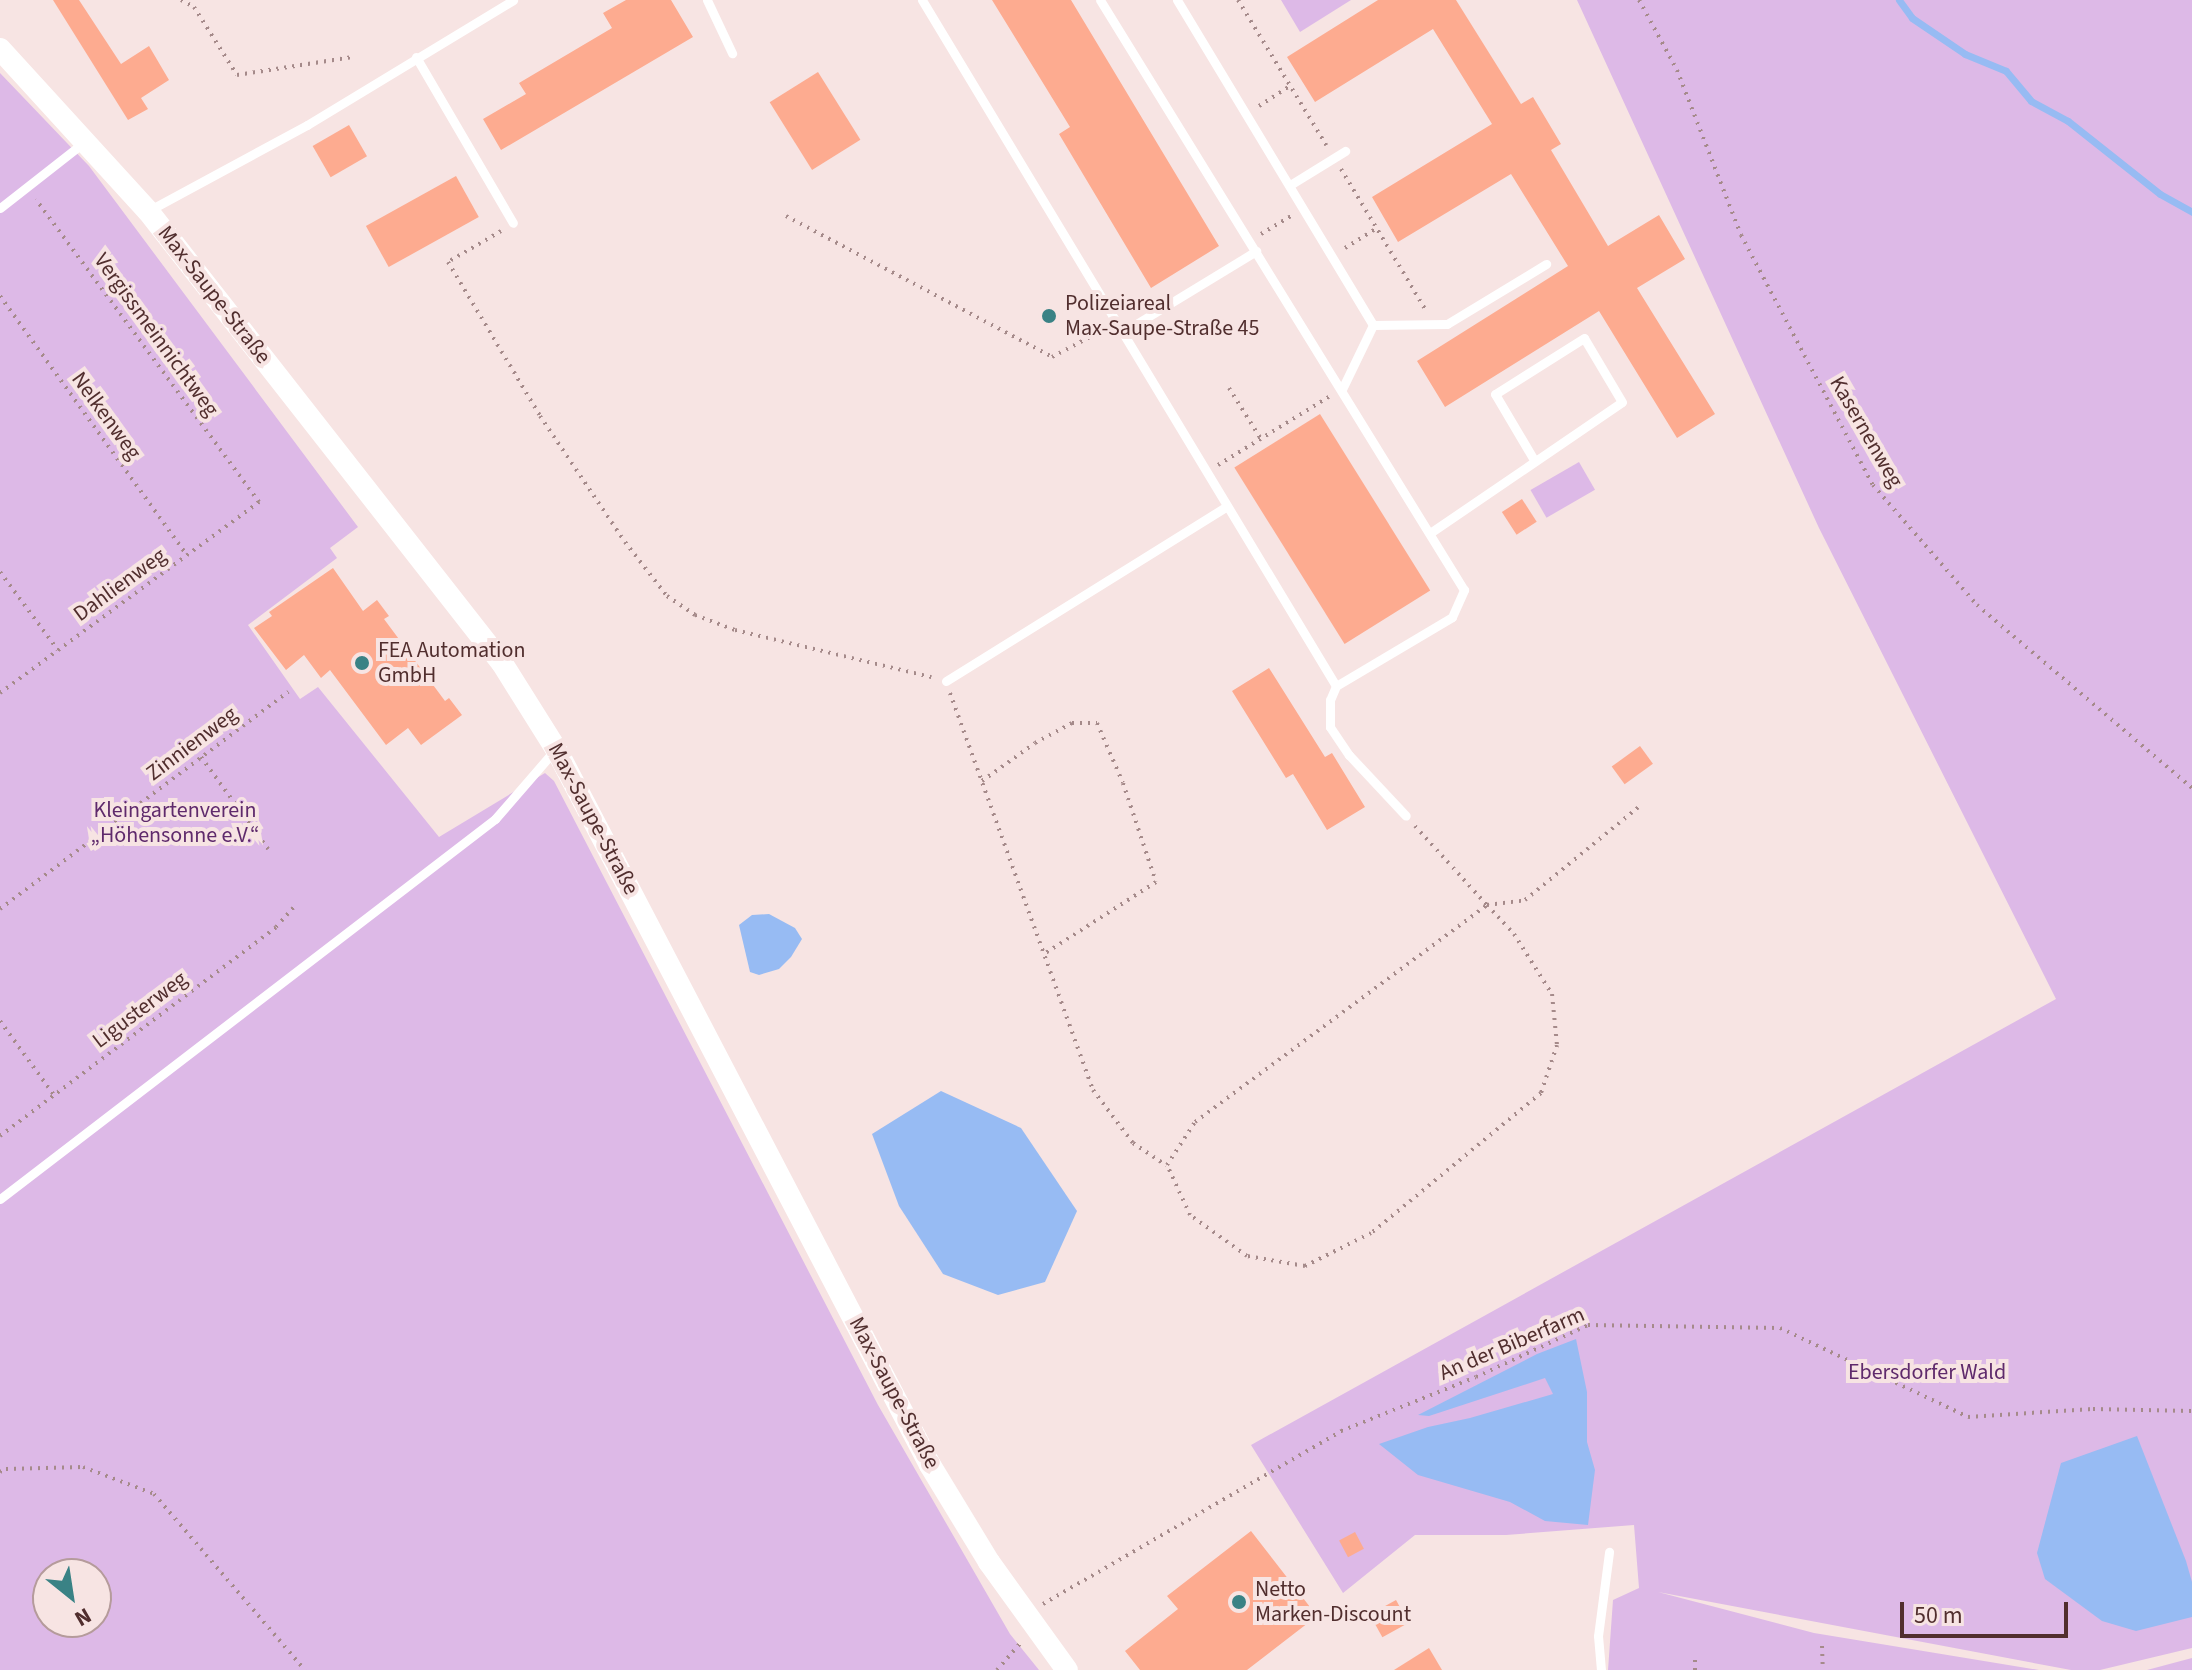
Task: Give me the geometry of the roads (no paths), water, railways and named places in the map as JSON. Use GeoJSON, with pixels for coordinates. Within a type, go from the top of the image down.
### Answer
{"type":"FeatureCollection","features":[{"type":"Feature","properties":{"kind":"street","name":"Max-Saupe-Straße"},"geometry":{"type":"LineString","coordinates":[[0,49],[148,211],[502,663],[556,749],[930,1465],[1030,1621],[1067,1670]]}},
{"type":"Feature","properties":{"kind":"lane"},"geometry":{"type":"LineString","coordinates":[[148,211],[307,125],[513,0]]}},
{"type":"Feature","properties":{"kind":"lane"},"geometry":{"type":"LineString","coordinates":[[707,0],[732,53]]}},
{"type":"Feature","properties":{"kind":"lane"},"geometry":{"type":"LineString","coordinates":[[922,0],[1336,686]]}},
{"type":"Feature","properties":{"kind":"lane"},"geometry":{"type":"LineString","coordinates":[[1100,0],[1464,590],[1452,617],[1336,686],[1330,700],[1330,727],[1349,755],[1406,816]]}},
{"type":"Feature","properties":{"kind":"lane"},"geometry":{"type":"LineString","coordinates":[[1177,0],[1373,325]]}},
{"type":"Feature","properties":{"kind":"lane"},"geometry":{"type":"LineString","coordinates":[[416,57],[513,223]]}},
{"type":"Feature","properties":{"kind":"lane"},"geometry":{"type":"LineString","coordinates":[[0,208],[86,141]]}},
{"type":"Feature","properties":{"kind":"lane"},"geometry":{"type":"LineString","coordinates":[[1290,185],[1345,151]]}},
{"type":"Feature","properties":{"kind":"lane"},"geometry":{"type":"LineString","coordinates":[[1123,332],[1256,251]]}},
{"type":"Feature","properties":{"kind":"lane"},"geometry":{"type":"LineString","coordinates":[[1373,325],[1447,324],[1546,264]]}},
{"type":"Feature","properties":{"kind":"lane"},"geometry":{"type":"LineString","coordinates":[[1342,389],[1373,325]]}},
{"type":"Feature","properties":{"kind":"lane"},"geometry":{"type":"LineString","coordinates":[[1430,533],[1622,402],[1584,338],[1495,394],[1534,460]]}},
{"type":"Feature","properties":{"kind":"lane"},"geometry":{"type":"LineString","coordinates":[[946,681],[1227,506]]}},
{"type":"Feature","properties":{"kind":"lane"},"geometry":{"type":"LineString","coordinates":[[0,1199],[495,819],[556,749]]}},
{"type":"Feature","properties":{"kind":"lane"},"geometry":{"type":"LineString","coordinates":[[1601,1670],[1598,1636],[1609,1552]]}},
{"type":"Feature","properties":{"kind":"water"},"geometry":{"type":"Polygon","coordinates":[[[769,914],[795,928],[802,939],[779,969],[759,975],[750,972],[739,925],[752,915],[769,914]]]}},
{"type":"Feature","properties":{"kind":"water"},"geometry":{"type":"Polygon","coordinates":[[[941,1091],[1021,1128],[1077,1211],[1045,1282],[998,1295],[943,1274],[899,1206],[872,1134],[941,1091]]]}},
{"type":"Feature","properties":{"kind":"water"},"geometry":{"type":"Polygon","coordinates":[[[1576,1339],[1587,1392],[1587,1442],[1595,1470],[1588,1525],[1545,1521],[1510,1502],[1418,1475],[1379,1444],[1428,1427],[1553,1394],[1545,1378],[1429,1416],[1418,1415],[1537,1354],[1576,1339]]]}},
{"type":"Feature","properties":{"kind":"water"},"geometry":{"type":"Polygon","coordinates":[[[2137,1436],[2186,1561],[2192,1582],[2192,1617],[2136,1631],[2102,1621],[2045,1579],[2037,1553],[2061,1463],[2137,1436]]]}},
{"type":"Feature","properties":{"kind":"waterway"},"geometry":{"type":"LineString","coordinates":[[1899,0],[1912,18],[1965,54],[2006,71],[2031,101],[2068,121],[2160,194],[2192,212]]}},
{"type":"Feature","properties":{"kind":"place","name":"Polizeiareal Max-Saupe-Straße 45"},"geometry":{"type":"Point","coordinates":[1049,316]}},
{"type":"Feature","properties":{"kind":"place","name":"FEA Automation GmbH"},"geometry":{"type":"Point","coordinates":[362,663]}},
{"type":"Feature","properties":{"kind":"place","name":"Netto Marken-Discount"},"geometry":{"type":"Point","coordinates":[1239,1602]}},
{"type":"Feature","properties":{"kind":"park label","name":"Kleingartenverein „Höhensonne e.V.“"},"geometry":{"type":"Point","coordinates":[175,822]}},
{"type":"Feature","properties":{"kind":"park label","name":"Ebersdorfer Wald"},"geometry":{"type":"Point","coordinates":[1927,1373]}}]}
